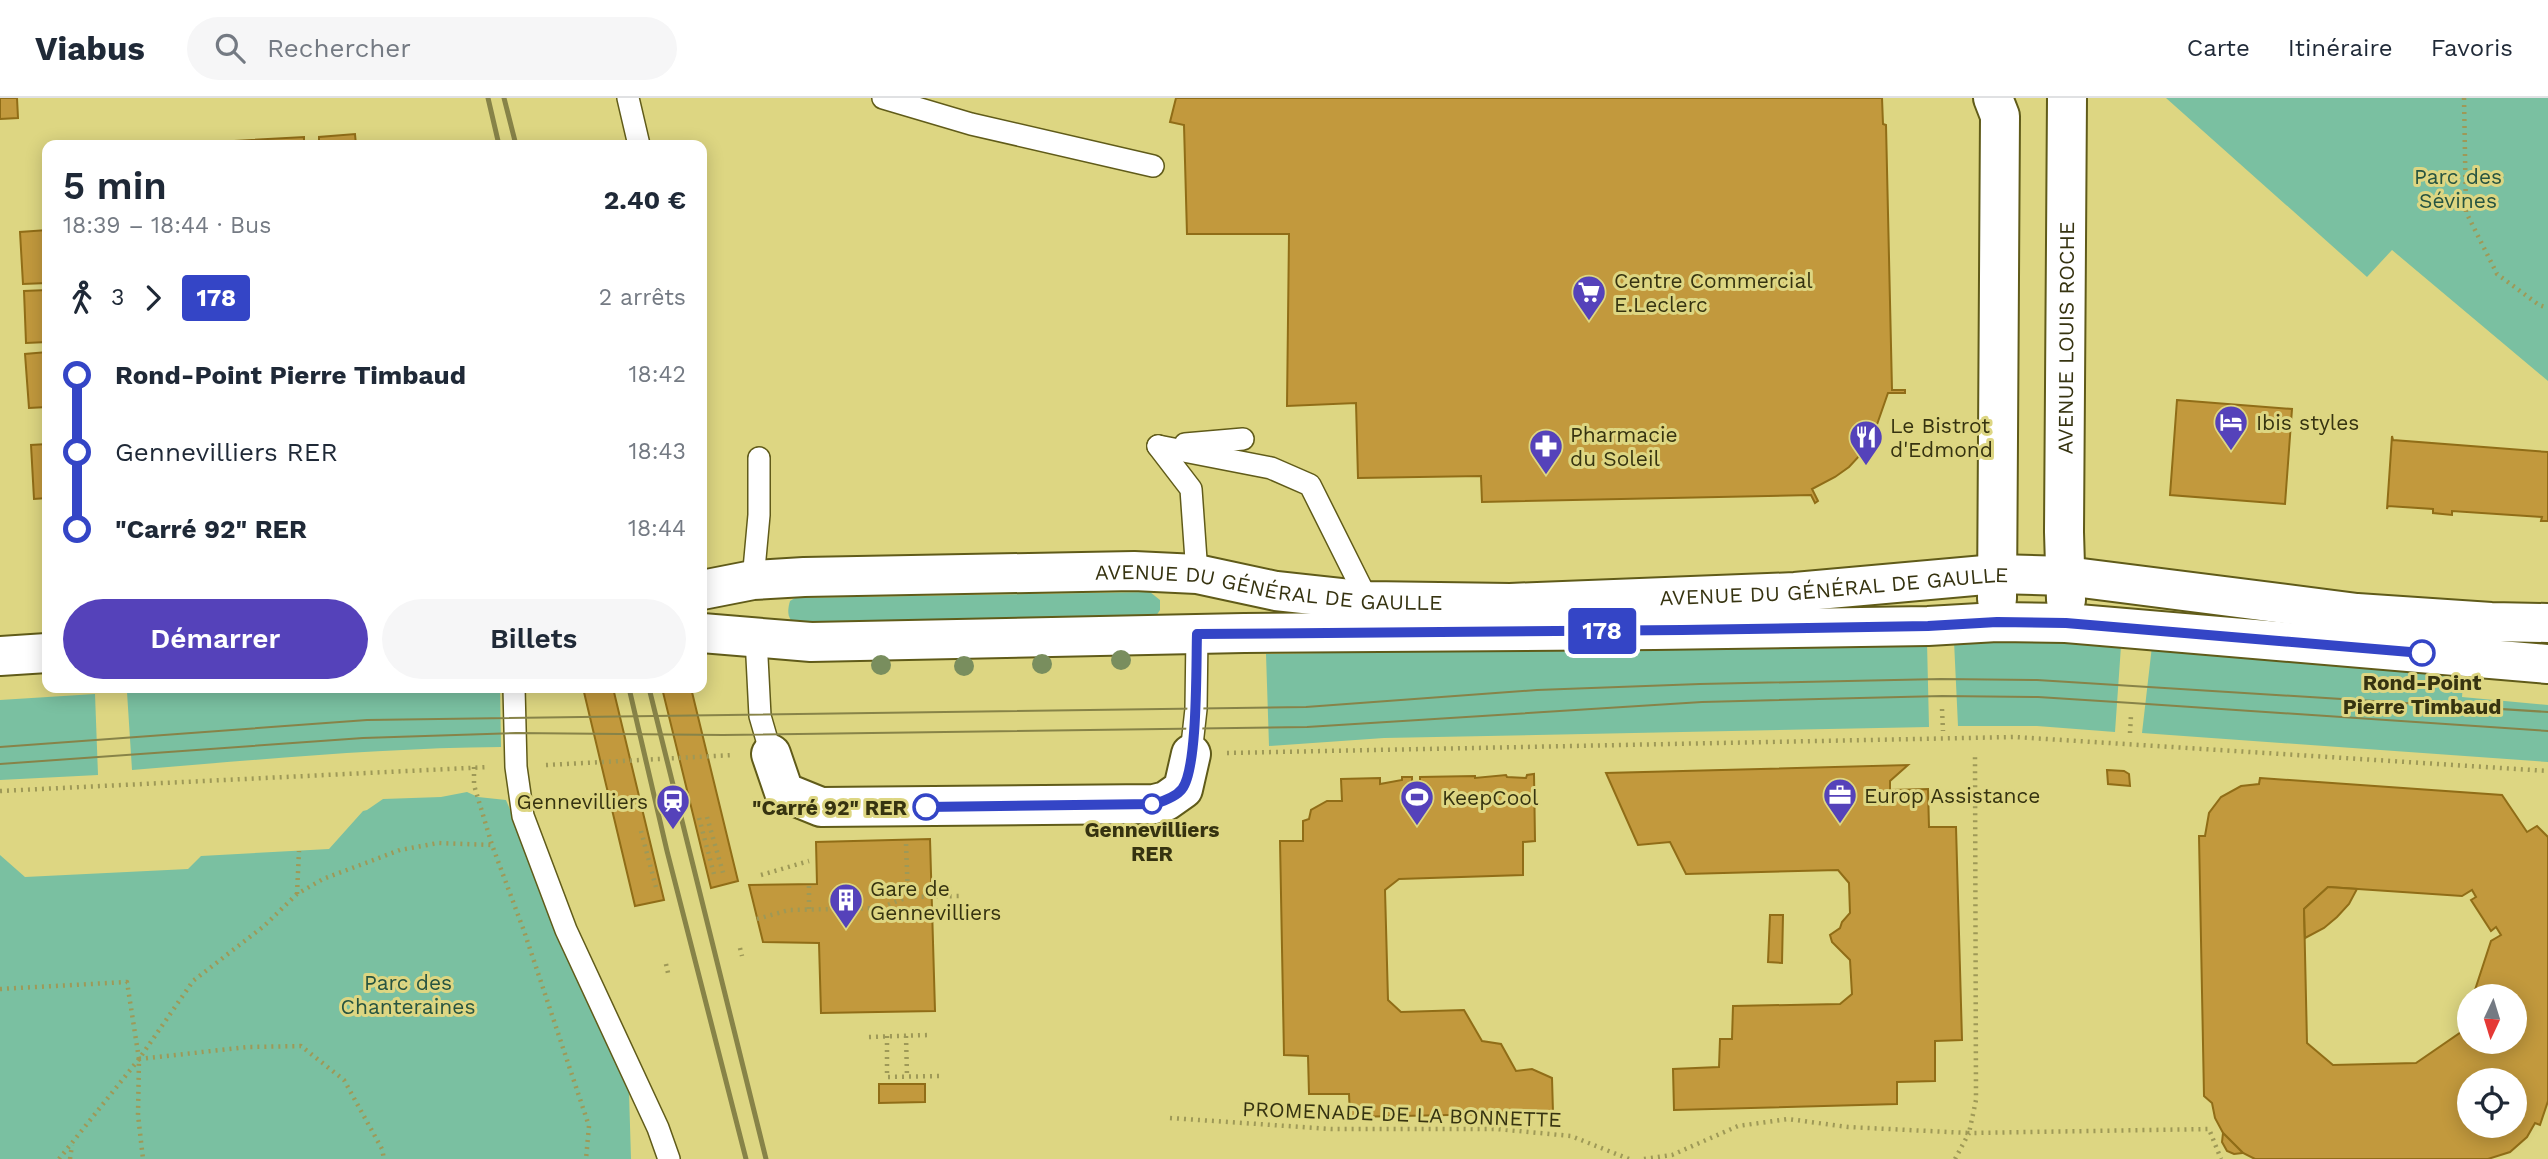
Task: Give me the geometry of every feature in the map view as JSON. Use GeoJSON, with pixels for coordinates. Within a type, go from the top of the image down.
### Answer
{"type":"FeatureCollection","features":[{"type":"Feature","properties":{"kind":"main road"},"geometry":{"type":"LineString","coordinates":[[1993,98],[2000,116],[1997,622]]}},
{"type":"Feature","properties":{"kind":"main road","name":"AVENUE LOUIS ROCHE"},"geometry":{"type":"LineString","coordinates":[[2066,623],[2064,532],[2067,98]]}},
{"type":"Feature","properties":{"kind":"main road","name":"AVENUE DU GÉNÉRAL DE GAULLE"},"geometry":{"type":"LineString","coordinates":[[707,589],[753,580],[1134,571],[1197,575],[1276,591],[1368,601],[1510,603],[1796,592],[1996,574],[2066,576],[2357,613],[2548,623]]}},
{"type":"Feature","properties":{"kind":"main road"},"geometry":{"type":"LineString","coordinates":[[1197,575],[1197,634]]}},
{"type":"Feature","properties":{"kind":"main road"},"geometry":{"type":"LineString","coordinates":[[753,580],[756,638]]}},
{"type":"Feature","properties":{"kind":"main road","name":"AVENUE DU GÉNÉRAL DE GAULLE"},"geometry":{"type":"LineString","coordinates":[[707,633],[811,642],[1197,634],[2066,623],[2548,664]]}},
{"type":"Feature","properties":{"kind":"main road"},"geometry":{"type":"LineString","coordinates":[[0,656],[42,653]]}},
{"type":"Feature","properties":{"kind":"main road"},"geometry":{"type":"LineString","coordinates":[[771,754],[784,792],[821,807],[905,808],[1154,804],[1166,801],[1183,789],[1191,754]]}},
{"type":"Feature","properties":{"kind":"lane"},"geometry":{"type":"LineString","coordinates":[[628,98],[638,140]]}},
{"type":"Feature","properties":{"kind":"lane"},"geometry":{"type":"LineString","coordinates":[[884,98],[971,124],[1153,166]]}},
{"type":"Feature","properties":{"kind":"lane"},"geometry":{"type":"LineString","coordinates":[[1158,446],[1243,439]]}},
{"type":"Feature","properties":{"kind":"lane"},"geometry":{"type":"LineString","coordinates":[[1158,446],[1191,489],[1197,575]]}},
{"type":"Feature","properties":{"kind":"lane"},"geometry":{"type":"LineString","coordinates":[[1158,446],[1271,468],[1310,485],[1368,601]]}},
{"type":"Feature","properties":{"kind":"lane"},"geometry":{"type":"LineString","coordinates":[[753,580],[759,515],[759,458]]}},
{"type":"Feature","properties":{"kind":"lane"},"geometry":{"type":"LineString","coordinates":[[1191,754],[1196,709],[1197,634]]}},
{"type":"Feature","properties":{"kind":"lane"},"geometry":{"type":"LineString","coordinates":[[756,638],[760,716],[771,754]]}},
{"type":"Feature","properties":{"kind":"lane"},"geometry":{"type":"LineString","coordinates":[[514,693],[516,767],[523,816],[566,930],[669,1159]]}},
{"type":"Feature","properties":{"kind":"path"},"geometry":{"type":"LineString","coordinates":[[2464,98],[2466,212],[2497,274],[2539,305],[2548,308]]}},
{"type":"Feature","properties":{"kind":"path"},"geometry":{"type":"LineString","coordinates":[[1942,709],[1943,731]]}},
{"type":"Feature","properties":{"kind":"path"},"geometry":{"type":"LineString","coordinates":[[2130,733],[2131,715]]}},
{"type":"Feature","properties":{"kind":"path"},"geometry":{"type":"LineString","coordinates":[[1191,754],[2015,737],[2548,771]]}},
{"type":"Feature","properties":{"kind":"path"},"geometry":{"type":"LineString","coordinates":[[0,791],[771,754]]}},
{"type":"Feature","properties":{"kind":"path"},"geometry":{"type":"LineString","coordinates":[[1955,1159],[1969,1133],[1976,1101],[1975,756]]}},
{"type":"Feature","properties":{"kind":"path"},"geometry":{"type":"LineString","coordinates":[[474,767],[474,785],[492,845],[524,930],[589,1126],[586,1159]]}},
{"type":"Feature","properties":{"kind":"path"},"geometry":{"type":"LineString","coordinates":[[708,817],[724,876]]}},
{"type":"Feature","properties":{"kind":"path"},"geometry":{"type":"LineString","coordinates":[[699,818],[715,878]]}},
{"type":"Feature","properties":{"kind":"path"},"geometry":{"type":"LineString","coordinates":[[641,831],[657,891]]}},
{"type":"Feature","properties":{"kind":"path"},"geometry":{"type":"LineString","coordinates":[[59,1159],[139,1059],[193,981],[264,926],[297,894],[323,879],[400,850],[438,843],[492,845]]}},
{"type":"Feature","properties":{"kind":"path"},"geometry":{"type":"LineString","coordinates":[[297,894],[299,851]]}},
{"type":"Feature","properties":{"kind":"path"},"geometry":{"type":"LineString","coordinates":[[907,852],[908,897]]}},
{"type":"Feature","properties":{"kind":"path"},"geometry":{"type":"LineString","coordinates":[[761,875],[809,861]]}},
{"type":"Feature","properties":{"kind":"path"},"geometry":{"type":"LineString","coordinates":[[809,885],[809,909]]}},
{"type":"Feature","properties":{"kind":"path"},"geometry":{"type":"LineString","coordinates":[[757,919],[789,909],[880,908],[908,897],[962,897]]}},
{"type":"Feature","properties":{"kind":"path"},"geometry":{"type":"LineString","coordinates":[[740,947],[742,956]]}},
{"type":"Feature","properties":{"kind":"path"},"geometry":{"type":"LineString","coordinates":[[666,964],[668,973]]}},
{"type":"Feature","properties":{"kind":"path"},"geometry":{"type":"LineString","coordinates":[[0,989],[127,982],[139,1059],[138,1115],[143,1159]]}},
{"type":"Feature","properties":{"kind":"path"},"geometry":{"type":"LineString","coordinates":[[869,1037],[929,1035]]}},
{"type":"Feature","properties":{"kind":"path"},"geometry":{"type":"LineString","coordinates":[[887,1036],[887,1077],[940,1076]]}},
{"type":"Feature","properties":{"kind":"path"},"geometry":{"type":"LineString","coordinates":[[906,1036],[907,1076]]}},
{"type":"Feature","properties":{"kind":"path"},"geometry":{"type":"LineString","coordinates":[[139,1059],[248,1047],[301,1046],[344,1080],[382,1149],[384,1159]]}},
{"type":"Feature","properties":{"kind":"path","name":"PROMENADE DE LA BONNETTE"},"geometry":{"type":"LineString","coordinates":[[1170,1118],[1331,1129],[1510,1130],[1571,1136],[1629,1159]]}},
{"type":"Feature","properties":{"kind":"path"},"geometry":{"type":"LineString","coordinates":[[1644,1159],[1672,1155],[1738,1126],[1788,1119],[1848,1127],[1969,1133],[2208,1129],[2221,1159]]}},
{"type":"Feature","properties":{"kind":"path"},"geometry":{"type":"LineString","coordinates":[[69,1159],[72,1144]]}},
{"type":"Feature","properties":{"kind":"green space","name":"Parc des Sévines"},"geometry":{"type":"Polygon","coordinates":[[[2166,98],[2548,98],[2548,381],[2392,250],[2367,277],[2166,98]]]}},
{"type":"Feature","properties":{"kind":"green space"},"geometry":{"type":"Polygon","coordinates":[[[1150,592],[1160,600],[1160,610],[1156,616],[797,625],[791,621],[788,612],[790,601],[795,598],[1150,592]]]}},
{"type":"Feature","properties":{"kind":"green space"},"geometry":{"type":"Polygon","coordinates":[[[2032,640],[2121,646],[2115,732],[2037,726],[1958,726],[1954,641],[2032,640]]]}},
{"type":"Feature","properties":{"kind":"green space"},"geometry":{"type":"Polygon","coordinates":[[[1927,642],[1929,727],[1384,738],[1269,746],[1266,654],[1927,642]]]}},
{"type":"Feature","properties":{"kind":"green space"},"geometry":{"type":"Polygon","coordinates":[[[2152,646],[2464,670],[2462,697],[2548,705],[2548,762],[2142,733],[2152,646]]]}},
{"type":"Feature","properties":{"kind":"green space"},"geometry":{"type":"Polygon","coordinates":[[[127,693],[500,693],[501,747],[363,752],[132,770],[127,693]]]}},
{"type":"Feature","properties":{"kind":"green space"},"geometry":{"type":"Polygon","coordinates":[[[95,694],[98,775],[0,780],[0,700],[95,694]]]}},
{"type":"Feature","properties":{"kind":"green space","name":"Parc des Chanteraines"},"geometry":{"type":"Polygon","coordinates":[[[467,792],[478,797],[506,800],[629,1092],[631,1159],[0,1159],[0,855],[25,877],[188,869],[201,856],[329,849],[363,811],[383,799],[441,797],[467,792]]]}},
{"type":"Feature","properties":{"kind":"building"},"geometry":{"type":"Polygon","coordinates":[[[0,98],[17,98],[18,118],[0,119],[0,98]]]}},
{"type":"Feature","properties":{"kind":"building","name":"Centre Commercial E.Leclerc"},"geometry":{"type":"Polygon","coordinates":[[[1176,98],[1882,98],[1883,124],[1886,125],[1892,390],[1905,390],[1905,393],[1888,393],[1874,433],[1862,453],[1849,467],[1812,489],[1818,501],[1815,503],[1811,495],[1482,502],[1481,476],[1358,478],[1356,403],[1287,406],[1289,234],[1187,234],[1184,125],[1170,122],[1176,98]]]}},
{"type":"Feature","properties":{"kind":"building"},"geometry":{"type":"Polygon","coordinates":[[[355,134],[356,140],[319,140],[319,137],[355,134]]]}},
{"type":"Feature","properties":{"kind":"building"},"geometry":{"type":"Polygon","coordinates":[[[304,137],[304,140],[252,140],[304,137]]]}},
{"type":"Feature","properties":{"kind":"building"},"geometry":{"type":"Polygon","coordinates":[[[42,230],[42,283],[23,284],[20,232],[42,230]]]}},
{"type":"Feature","properties":{"kind":"building"},"geometry":{"type":"Polygon","coordinates":[[[42,290],[42,342],[26,343],[24,291],[42,290]]]}},
{"type":"Feature","properties":{"kind":"building"},"geometry":{"type":"Polygon","coordinates":[[[42,352],[42,407],[29,408],[25,354],[42,352]]]}},
{"type":"Feature","properties":{"kind":"building","name":"Ibis styles"},"geometry":{"type":"Polygon","coordinates":[[[2177,400],[2292,409],[2285,504],[2170,495],[2177,400]]]}},
{"type":"Feature","properties":{"kind":"building"},"geometry":{"type":"Polygon","coordinates":[[[2392,436],[2393,440],[2548,452],[2548,521],[2541,521],[2542,517],[2452,511],[2452,515],[2433,513],[2433,509],[2388,506],[2387,509],[2392,436]]]}},
{"type":"Feature","properties":{"kind":"building"},"geometry":{"type":"Polygon","coordinates":[[[42,444],[42,498],[34,499],[31,445],[42,444]]]}},
{"type":"Feature","properties":{"kind":"building"},"geometry":{"type":"Polygon","coordinates":[[[584,693],[614,693],[664,900],[635,906],[584,693]]]}},
{"type":"Feature","properties":{"kind":"building"},"geometry":{"type":"Polygon","coordinates":[[[663,693],[692,693],[738,881],[711,888],[663,693]]]}},
{"type":"Feature","properties":{"kind":"building"},"geometry":{"type":"Polygon","coordinates":[[[1908,765],[1890,781],[1890,790],[1928,789],[1929,827],[1956,827],[1962,1040],[1935,1041],[1935,1081],[1897,1082],[1897,1104],[1674,1110],[1673,1069],[1719,1067],[1720,1039],[1732,1039],[1733,1006],[1840,1004],[1852,994],[1850,960],[1832,942],[1830,935],[1840,928],[1850,913],[1849,883],[1838,870],[1686,874],[1670,842],[1638,845],[1606,773],[1908,765]]]}},
{"type":"Feature","properties":{"kind":"building"},"geometry":{"type":"Polygon","coordinates":[[[2107,770],[2129,774],[2130,786],[2108,784],[2107,770]]]}},
{"type":"Feature","properties":{"kind":"building"},"geometry":{"type":"Polygon","coordinates":[[[1534,774],[1535,841],[1523,842],[1523,875],[1399,879],[1385,890],[1388,1000],[1401,1012],[1464,1010],[1482,1041],[1501,1044],[1516,1071],[1532,1069],[1552,1078],[1553,1113],[1350,1117],[1349,1094],[1309,1094],[1308,1056],[1284,1055],[1280,841],[1303,841],[1303,821],[1309,819],[1311,810],[1327,801],[1342,801],[1341,779],[1380,778],[1380,784],[1402,780],[1402,777],[1412,777],[1412,781],[1420,781],[1420,777],[1475,778],[1506,775],[1526,778],[1527,775],[1534,774]]]}},
{"type":"Feature","properties":{"kind":"building"},"geometry":{"type":"Polygon","coordinates":[[[2260,778],[2502,795],[2527,832],[2537,826],[2548,837],[2548,1101],[2540,1125],[2535,1123],[2527,1137],[2527,1068],[2457,1068],[2457,1138],[2526,1138],[2510,1152],[2488,1159],[2255,1159],[2243,1153],[2223,1133],[2215,1118],[2212,1103],[2204,1096],[2199,836],[2205,836],[2209,813],[2221,797],[2241,786],[2259,784],[2260,778]],[[2328,887],[2304,909],[2307,1043],[2333,1065],[2416,1063],[2457,1035],[2457,1054],[2527,1054],[2527,984],[2477,984],[2491,941],[2501,935],[2496,927],[2491,931],[2471,900],[2476,897],[2472,890],[2462,896],[2328,887]]]}},
{"type":"Feature","properties":{"kind":"building","name":"Gare de Gennevilliers"},"geometry":{"type":"Polygon","coordinates":[[[930,839],[935,1011],[821,1013],[819,943],[763,942],[749,885],[817,884],[816,842],[930,839]]]}},
{"type":"Feature","properties":{"kind":"building"},"geometry":{"type":"Polygon","coordinates":[[[2328,887],[2357,889],[2349,904],[2337,917],[2305,938],[2304,909],[2328,887]]]}},
{"type":"Feature","properties":{"kind":"building"},"geometry":{"type":"Polygon","coordinates":[[[1770,915],[1783,915],[1782,963],[1768,962],[1770,915]]]}},
{"type":"Feature","properties":{"kind":"building"},"geometry":{"type":"Polygon","coordinates":[[[879,1084],[925,1084],[925,1102],[879,1103],[879,1084]]]}},
{"type":"Feature","properties":{"kind":"building"},"geometry":{"type":"Polygon","coordinates":[[[2223,1133],[2243,1153],[2234,1154],[2227,1151],[2222,1142],[2223,1133]]]}},
{"type":"Feature","properties":{"kind":"tram line"},"geometry":{"type":"LineString","coordinates":[[0,747],[367,720],[1306,707],[1537,690],[1941,679],[2037,680],[2548,712]]}},
{"type":"Feature","properties":{"kind":"tram line"},"geometry":{"type":"LineString","coordinates":[[0,764],[363,738],[516,733],[723,735],[1307,727],[1702,702],[1942,696],[2038,697],[2548,731]]}},
{"type":"Feature","properties":{"kind":"railway"},"geometry":{"type":"LineString","coordinates":[[488,98],[498,140]]}},
{"type":"Feature","properties":{"kind":"railway"},"geometry":{"type":"LineString","coordinates":[[504,98],[515,140]]}},
{"type":"Feature","properties":{"kind":"railway"},"geometry":{"type":"LineString","coordinates":[[630,693],[667,851],[746,1159]]}},
{"type":"Feature","properties":{"kind":"railway"},"geometry":{"type":"LineString","coordinates":[[650,693],[766,1159]]}},
{"type":"Feature","properties":{"kind":"bus line","name":"178"},"geometry":{"type":"LineString","coordinates":[[926,807],[1154,804],[1166,801],[1183,789],[1188,774],[1196,709],[1197,634],[1682,630],[1928,626],[1997,622],[2066,623],[2422,653]]}},
{"type":"Feature","properties":{"kind":"place","name":"Centre Commercial E.Leclerc"},"geometry":{"type":"Point","coordinates":[1589,322]}},
{"type":"Feature","properties":{"kind":"place","name":"Ibis styles"},"geometry":{"type":"Point","coordinates":[2231,452]}},
{"type":"Feature","properties":{"kind":"place","name":"Le Bistrot d'Edmond"},"geometry":{"type":"Point","coordinates":[1866,467]}},
{"type":"Feature","properties":{"kind":"place","name":"Pharmacie du Soleil"},"geometry":{"type":"Point","coordinates":[1546,476]}},
{"type":"Feature","properties":{"kind":"place","name":"Rond-Point Pierre Timbaud"},"geometry":{"type":"Point","coordinates":[2422,653]}},
{"type":"Feature","properties":{"kind":"place","name":"Gennevilliers RER"},"geometry":{"type":"Point","coordinates":[1152,804]}},
{"type":"Feature","properties":{"kind":"place","name":"\"Carré 92\" RER"},"geometry":{"type":"Point","coordinates":[926,807]}},
{"type":"Feature","properties":{"kind":"place","name":"Europ Assistance"},"geometry":{"type":"Point","coordinates":[1840,825]}},
{"type":"Feature","properties":{"kind":"place","name":"KeepCool"},"geometry":{"type":"Point","coordinates":[1417,827]}},
{"type":"Feature","properties":{"kind":"place","name":"Gennevilliers"},"geometry":{"type":"Point","coordinates":[673,831]}},
{"type":"Feature","properties":{"kind":"place","name":"Gare de Gennevilliers"},"geometry":{"type":"Point","coordinates":[846,930]}}]}
